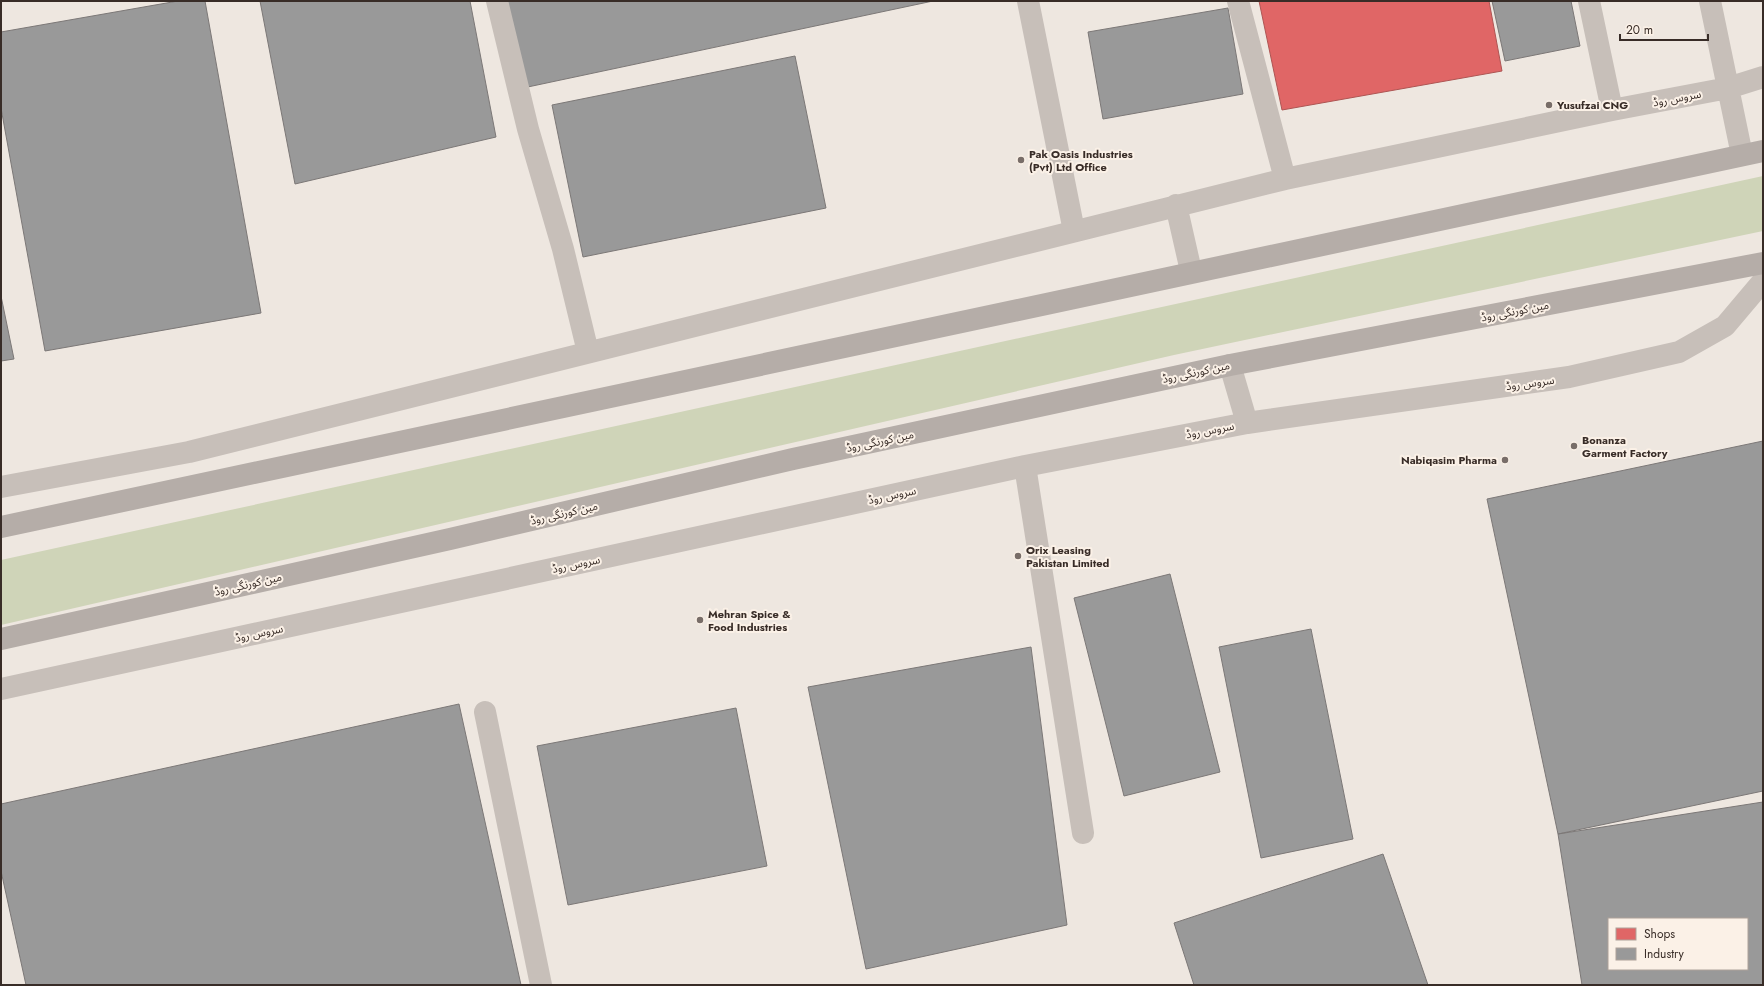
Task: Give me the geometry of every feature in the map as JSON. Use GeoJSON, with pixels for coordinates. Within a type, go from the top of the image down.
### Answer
{"type":"FeatureCollection","features":[{"type":"Feature","properties":{"kind":"main road"},"geometry":{"type":"LineString","coordinates":[[1,527],[1191,271],[1763,151]]}},
{"type":"Feature","properties":{"kind":"main road","name":"مین کورنگی روڈ"},"geometry":{"type":"LineString","coordinates":[[1,639],[442,541],[793,459],[1230,365],[1763,263]]}},
{"type":"Feature","properties":{"kind":"street"},"geometry":{"type":"LineString","coordinates":[[497,1],[528,129],[563,248],[588,352]]}},
{"type":"Feature","properties":{"kind":"street"},"geometry":{"type":"LineString","coordinates":[[1028,1],[1074,231]]}},
{"type":"Feature","properties":{"kind":"street"},"geometry":{"type":"LineString","coordinates":[[1238,1],[1285,179]]}},
{"type":"Feature","properties":{"kind":"street"},"geometry":{"type":"LineString","coordinates":[[1589,1],[1612,110]]}},
{"type":"Feature","properties":{"kind":"street"},"geometry":{"type":"LineString","coordinates":[[1710,1],[1742,155]]}},
{"type":"Feature","properties":{"kind":"street","name":"سروس روڈ"},"geometry":{"type":"LineString","coordinates":[[1,487],[189,452],[1285,179],[1612,110],[1728,88],[1763,77]]}},
{"type":"Feature","properties":{"kind":"street"},"geometry":{"type":"LineString","coordinates":[[1176,205],[1191,271]]}},
{"type":"Feature","properties":{"kind":"street","name":"سروس روڈ"},"geometry":{"type":"LineString","coordinates":[[1,689],[1025,466],[1248,423],[1569,377],[1679,352],[1725,326],[1763,281]]}},
{"type":"Feature","properties":{"kind":"street"},"geometry":{"type":"LineString","coordinates":[[1230,365],[1248,423]]}},
{"type":"Feature","properties":{"kind":"street"},"geometry":{"type":"LineString","coordinates":[[1025,466],[1083,833]]}},
{"type":"Feature","properties":{"kind":"street"},"geometry":{"type":"LineString","coordinates":[[485,712],[541,985]]}},
{"type":"Feature","properties":{"kind":"green space"},"geometry":{"type":"Polygon","coordinates":[[[1763,176],[1763,231],[1174,355],[1,625],[1,560],[1763,176]]]}},
{"type":"Feature","properties":{"kind":"building: Shops"},"geometry":{"type":"Polygon","coordinates":[[[1259,1],[1489,1],[1502,71],[1282,110],[1259,1]]]}},
{"type":"Feature","properties":{"kind":"building: Industry"},"geometry":{"type":"Polygon","coordinates":[[[178,1],[205,1],[261,313],[45,351],[1,108],[1,32],[178,1]]]}},
{"type":"Feature","properties":{"kind":"building: Industry"},"geometry":{"type":"Polygon","coordinates":[[[260,1],[470,1],[496,137],[295,184],[260,1]]]}},
{"type":"Feature","properties":{"kind":"building: Industry"},"geometry":{"type":"Polygon","coordinates":[[[507,1],[933,1],[523,88],[507,1]]]}},
{"type":"Feature","properties":{"kind":"building: Industry"},"geometry":{"type":"Polygon","coordinates":[[[1492,1],[1571,1],[1580,46],[1505,61],[1492,1]]]}},
{"type":"Feature","properties":{"kind":"building: Industry"},"geometry":{"type":"Polygon","coordinates":[[[1228,8],[1243,94],[1103,119],[1088,32],[1228,8]]]}},
{"type":"Feature","properties":{"kind":"building: Industry"},"geometry":{"type":"Polygon","coordinates":[[[795,56],[826,208],[583,257],[552,105],[795,56]]]}},
{"type":"Feature","properties":{"kind":"building: Industry"},"geometry":{"type":"Polygon","coordinates":[[[1,296],[14,359],[1,361],[1,296]]]}},
{"type":"Feature","properties":{"kind":"building: Industry"},"geometry":{"type":"Polygon","coordinates":[[[1763,441],[1763,791],[1558,834],[1487,499],[1763,441]]]}},
{"type":"Feature","properties":{"kind":"building: Industry"},"geometry":{"type":"Polygon","coordinates":[[[1170,574],[1220,772],[1124,796],[1074,598],[1170,574]]]}},
{"type":"Feature","properties":{"kind":"building: Industry"},"geometry":{"type":"Polygon","coordinates":[[[1311,629],[1353,839],[1261,858],[1219,647],[1311,629]]]}},
{"type":"Feature","properties":{"kind":"building: Industry"},"geometry":{"type":"Polygon","coordinates":[[[1031,647],[1067,925],[866,969],[808,687],[1031,647]]]}},
{"type":"Feature","properties":{"kind":"building: Industry"},"geometry":{"type":"Polygon","coordinates":[[[459,704],[521,985],[26,985],[1,871],[1,804],[459,704]]]}},
{"type":"Feature","properties":{"kind":"building: Industry"},"geometry":{"type":"Polygon","coordinates":[[[736,708],[767,866],[568,905],[537,746],[736,708]]]}},
{"type":"Feature","properties":{"kind":"building: Industry"},"geometry":{"type":"Polygon","coordinates":[[[1763,802],[1763,985],[1582,985],[1558,834],[1763,802]]]}},
{"type":"Feature","properties":{"kind":"building: Industry"},"geometry":{"type":"Polygon","coordinates":[[[1383,854],[1428,985],[1194,985],[1174,923],[1383,854]]]}},
{"type":"Feature","properties":{"kind":"place","name":"Yusufzai CNG"},"geometry":{"type":"Point","coordinates":[1549,105]}},
{"type":"Feature","properties":{"kind":"place","name":"Pak Oasis Industries (Pvt) Ltd Office"},"geometry":{"type":"Point","coordinates":[1021,160]}},
{"type":"Feature","properties":{"kind":"place","name":"Bonanza Garment Factory"},"geometry":{"type":"Point","coordinates":[1574,446]}},
{"type":"Feature","properties":{"kind":"place","name":"Nabiqasim Pharma"},"geometry":{"type":"Point","coordinates":[1505,460]}},
{"type":"Feature","properties":{"kind":"place","name":"Orix Leasing Pakistan Limited"},"geometry":{"type":"Point","coordinates":[1018,556]}},
{"type":"Feature","properties":{"kind":"place","name":"Mehran Spice & Food Industries"},"geometry":{"type":"Point","coordinates":[700,620]}}]}
